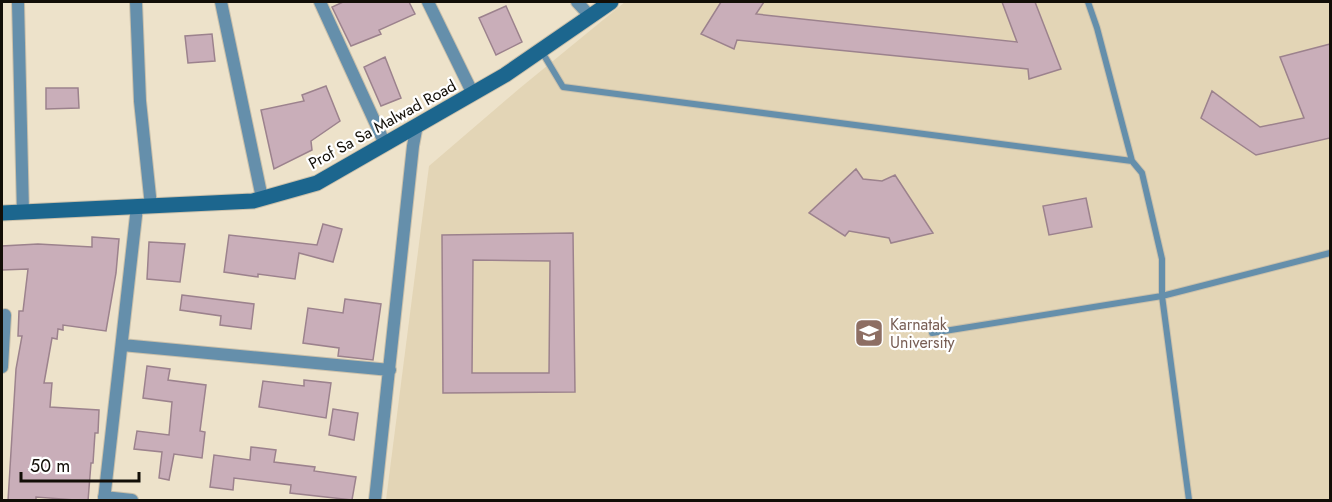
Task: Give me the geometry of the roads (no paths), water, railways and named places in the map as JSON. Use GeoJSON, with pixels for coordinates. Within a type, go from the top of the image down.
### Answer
{"type":"FeatureCollection","features":[{"type":"Feature","properties":{"kind":"street"},"geometry":{"type":"LineString","coordinates":[[18,2],[23,213]]}},
{"type":"Feature","properties":{"kind":"street"},"geometry":{"type":"LineString","coordinates":[[132,501],[104,499],[122,345],[144,207],[136,2]]}},
{"type":"Feature","properties":{"kind":"street"},"geometry":{"type":"LineString","coordinates":[[221,2],[262,198]]}},
{"type":"Feature","properties":{"kind":"street"},"geometry":{"type":"LineString","coordinates":[[320,2],[385,144]]}},
{"type":"Feature","properties":{"kind":"street"},"geometry":{"type":"LineString","coordinates":[[428,2],[473,94]]}},
{"type":"Feature","properties":{"kind":"street"},"geometry":{"type":"LineString","coordinates":[[578,2],[590,16]]}},
{"type":"Feature","properties":{"kind":"street","name":"Prof Sa Sa Malwad Road"},"geometry":{"type":"LineString","coordinates":[[2,213],[253,201],[317,183],[505,75],[611,2]]}},
{"type":"Feature","properties":{"kind":"street"},"geometry":{"type":"LineString","coordinates":[[375,501],[417,125]]}},
{"type":"Feature","properties":{"kind":"street"},"geometry":{"type":"LineString","coordinates":[[2,368],[5,315]]}},
{"type":"Feature","properties":{"kind":"street"},"geometry":{"type":"LineString","coordinates":[[122,345],[390,370]]}},
{"type":"Feature","properties":{"kind":"lane"},"geometry":{"type":"LineString","coordinates":[[1088,2],[1132,161],[1142,173],[1162,259],[1162,296],[1189,501]]}},
{"type":"Feature","properties":{"kind":"lane"},"geometry":{"type":"LineString","coordinates":[[541,50],[563,87],[1132,161]]}},
{"type":"Feature","properties":{"kind":"lane"},"geometry":{"type":"LineString","coordinates":[[932,333],[1162,296],[1330,253]]}},
{"type":"Feature","properties":{"kind":"place","name":"Karnatak University"},"geometry":{"type":"Point","coordinates":[869,333]}}]}
